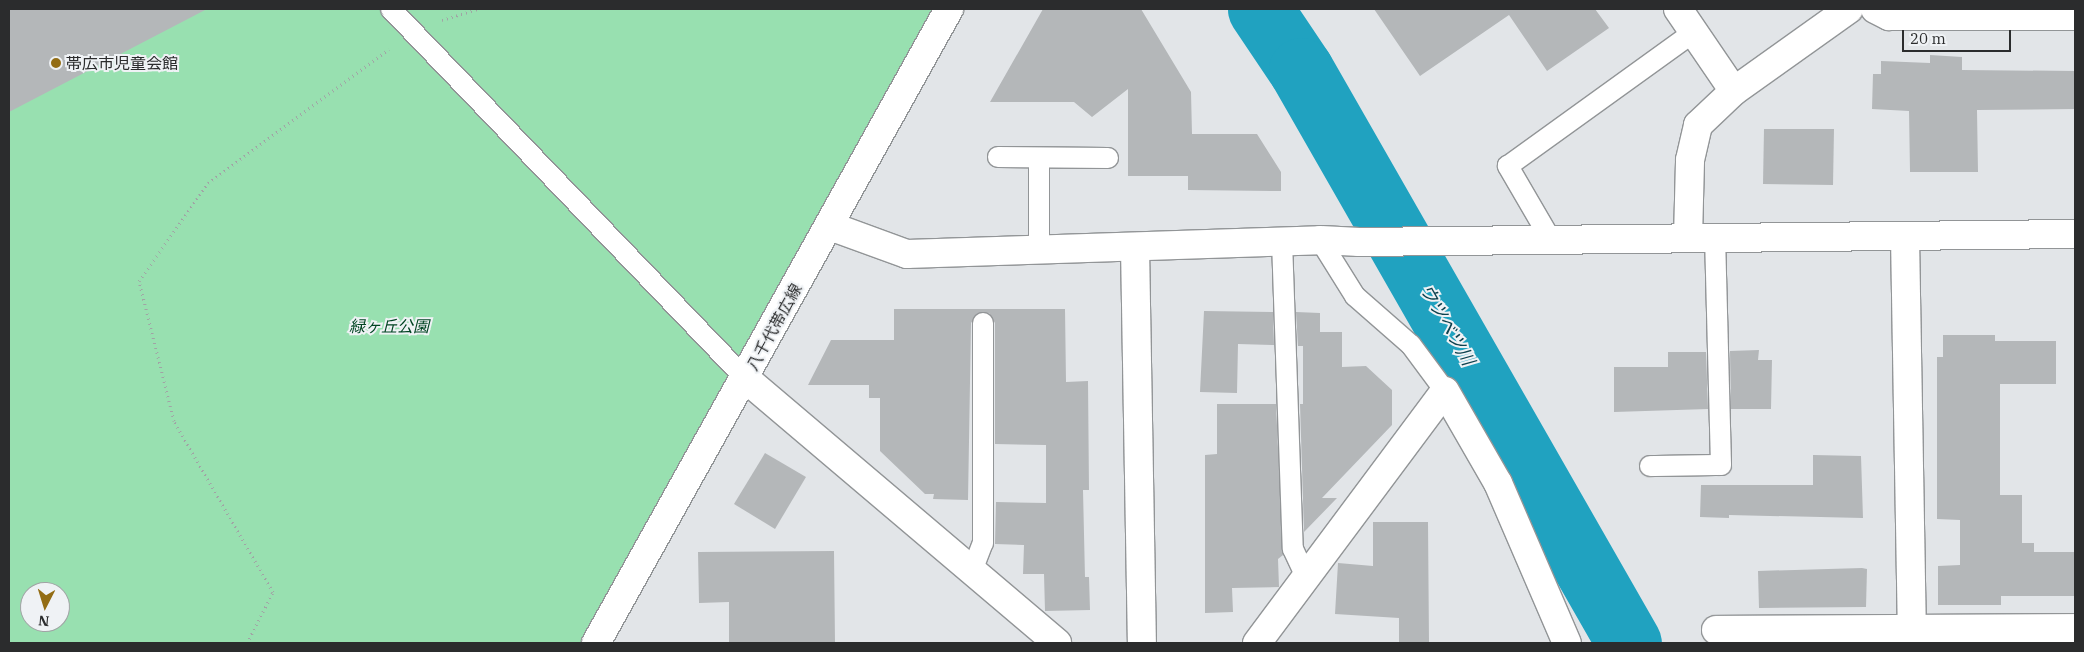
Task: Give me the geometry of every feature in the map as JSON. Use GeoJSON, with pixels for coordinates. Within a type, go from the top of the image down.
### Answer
{"type":"FeatureCollection","features":[{"type":"Feature","properties":{"kind":"street","name":"八千代帯広線"},"geometry":{"type":"LineString","coordinates":[[596,643],[746,379],[949,9]]}},
{"type":"Feature","properties":{"kind":"street"},"geometry":{"type":"LineString","coordinates":[[1678,9],[1734,91]]}},
{"type":"Feature","properties":{"kind":"street"},"geometry":{"type":"LineString","coordinates":[[1688,238],[1690,160],[1698,125],[1734,91],[1849,9]]}},
{"type":"Feature","properties":{"kind":"street"},"geometry":{"type":"LineString","coordinates":[[1875,9],[1888,16],[2075,16]]}},
{"type":"Feature","properties":{"kind":"street"},"geometry":{"type":"LineString","coordinates":[[830,226],[907,254],[1320,240],[1473,242],[2075,234]]}},
{"type":"Feature","properties":{"kind":"street"},"geometry":{"type":"LineString","coordinates":[[1905,237],[1912,629]]}},
{"type":"Feature","properties":{"kind":"street"},"geometry":{"type":"LineString","coordinates":[[1135,247],[1142,643]]}},
{"type":"Feature","properties":{"kind":"street"},"geometry":{"type":"LineString","coordinates":[[746,379],[1057,643]]}},
{"type":"Feature","properties":{"kind":"street"},"geometry":{"type":"LineString","coordinates":[[1257,643],[1445,391],[1498,483],[1567,643]]}},
{"type":"Feature","properties":{"kind":"street"},"geometry":{"type":"LineString","coordinates":[[1714,637],[1912,629],[2061,633]]}},
{"type":"Feature","properties":{"kind":"lane"},"geometry":{"type":"LineString","coordinates":[[392,9],[746,379]]}},
{"type":"Feature","properties":{"kind":"lane"},"geometry":{"type":"LineString","coordinates":[[1551,240],[1508,166],[1694,32]]}},
{"type":"Feature","properties":{"kind":"lane"},"geometry":{"type":"LineString","coordinates":[[998,157],[1108,158]]}},
{"type":"Feature","properties":{"kind":"lane"},"geometry":{"type":"LineString","coordinates":[[1039,158],[1039,250]]}},
{"type":"Feature","properties":{"kind":"lane"},"geometry":{"type":"LineString","coordinates":[[1650,466],[1721,465],[1715,238]]}},
{"type":"Feature","properties":{"kind":"lane"},"geometry":{"type":"LineString","coordinates":[[1320,240],[1355,296],[1411,345],[1445,391]]}},
{"type":"Feature","properties":{"kind":"lane"},"geometry":{"type":"LineString","coordinates":[[1282,241],[1293,549],[1306,577]]}},
{"type":"Feature","properties":{"kind":"lane"},"geometry":{"type":"LineString","coordinates":[[972,571],[984,543],[983,323]]}},
{"type":"Feature","properties":{"kind":"path"},"geometry":{"type":"LineString","coordinates":[[247,643],[273,592],[174,421],[139,282],[208,183],[414,30],[477,9]]}},
{"type":"Feature","properties":{"kind":"green space","name":"緑ヶ丘公園"},"geometry":{"type":"Polygon","coordinates":[[[9,9],[939,9],[581,643],[9,643],[9,9]]]}},
{"type":"Feature","properties":{"kind":"building","name":"帯広市児童会館"},"geometry":{"type":"Polygon","coordinates":[[[9,9],[207,9],[9,112],[9,9]]]}},
{"type":"Feature","properties":{"kind":"building"},"geometry":{"type":"Polygon","coordinates":[[[1043,9],[1141,9],[1191,92],[1192,134],[1257,134],[1281,172],[1281,191],[1188,190],[1188,176],[1128,176],[1128,89],[1092,117],[1074,102],[990,102],[1043,9]]]}},
{"type":"Feature","properties":{"kind":"building"},"geometry":{"type":"Polygon","coordinates":[[[1374,9],[1595,9],[1609,28],[1547,71],[1509,15],[1420,76],[1374,9]]]}},
{"type":"Feature","properties":{"kind":"building"},"geometry":{"type":"Polygon","coordinates":[[[1930,55],[1962,57],[1962,70],[2075,71],[2075,109],[1977,110],[1978,172],[1910,172],[1909,111],[1872,109],[1873,74],[1881,74],[1881,61],[1930,63],[1930,55]]]}},
{"type":"Feature","properties":{"kind":"building"},"geometry":{"type":"Polygon","coordinates":[[[1764,129],[1834,129],[1833,185],[1763,184],[1764,129]]]}},
{"type":"Feature","properties":{"kind":"building"},"geometry":{"type":"Polygon","coordinates":[[[894,309],[1065,309],[1066,382],[1088,381],[1089,490],[1083,490],[1085,577],[1089,577],[1090,610],[1045,611],[1044,574],[1023,574],[1024,545],[995,544],[996,502],[1046,503],[1046,445],[995,444],[995,323],[989,313],[978,313],[971,323],[968,500],[933,499],[934,494],[925,494],[880,451],[880,398],[869,398],[869,385],[808,385],[831,340],[894,340],[894,309]]]}},
{"type":"Feature","properties":{"kind":"building"},"geometry":{"type":"Polygon","coordinates":[[[1204,311],[1273,312],[1274,345],[1238,344],[1237,393],[1200,392],[1204,311]]]}},
{"type":"Feature","properties":{"kind":"building"},"geometry":{"type":"Polygon","coordinates":[[[1296,312],[1320,313],[1320,332],[1342,332],[1342,367],[1366,366],[1392,390],[1392,425],[1322,498],[1337,498],[1304,532],[1300,404],[1303,404],[1303,346],[1298,346],[1296,312]]]}},
{"type":"Feature","properties":{"kind":"building"},"geometry":{"type":"Polygon","coordinates":[[[1943,335],[1995,335],[1995,341],[2056,341],[2056,384],[2000,384],[2000,495],[2022,495],[2022,543],[2034,543],[2034,552],[2075,552],[2075,596],[2001,596],[2001,605],[1938,605],[1938,566],[1960,565],[1960,520],[1937,519],[1937,357],[1943,357],[1943,335]]]}},
{"type":"Feature","properties":{"kind":"building"},"geometry":{"type":"Polygon","coordinates":[[[1759,350],[1758,360],[1772,360],[1771,409],[1731,409],[1730,351],[1759,350]]]}},
{"type":"Feature","properties":{"kind":"building"},"geometry":{"type":"Polygon","coordinates":[[[1668,352],[1706,352],[1708,409],[1614,412],[1614,367],[1668,367],[1668,352]]]}},
{"type":"Feature","properties":{"kind":"building"},"geometry":{"type":"Polygon","coordinates":[[[1217,404],[1276,404],[1283,555],[1278,559],[1279,587],[1232,588],[1233,612],[1205,613],[1205,455],[1217,454],[1217,404]]]}},
{"type":"Feature","properties":{"kind":"building"},"geometry":{"type":"Polygon","coordinates":[[[765,453],[806,477],[775,529],[734,504],[765,453]]]}},
{"type":"Feature","properties":{"kind":"building"},"geometry":{"type":"Polygon","coordinates":[[[1813,455],[1861,456],[1863,518],[1729,515],[1729,518],[1700,517],[1701,485],[1813,485],[1813,455]]]}},
{"type":"Feature","properties":{"kind":"building"},"geometry":{"type":"Polygon","coordinates":[[[1373,522],[1428,522],[1429,643],[1399,643],[1399,618],[1335,614],[1338,563],[1373,566],[1373,522]]]}},
{"type":"Feature","properties":{"kind":"building"},"geometry":{"type":"Polygon","coordinates":[[[834,551],[835,643],[729,643],[729,602],[699,603],[698,552],[834,551]]]}},
{"type":"Feature","properties":{"kind":"building"},"geometry":{"type":"Polygon","coordinates":[[[1867,569],[1866,607],[1759,608],[1758,571],[1867,569]]]}},
{"type":"Feature","properties":{"kind":"waterway","name":"ウツベツ川"},"geometry":{"type":"LineString","coordinates":[[1260,9],[1301,70],[1629,643]]}},
{"type":"Feature","properties":{"kind":"place","name":"帯広市児童会館"},"geometry":{"type":"Point","coordinates":[56,63]}}]}
